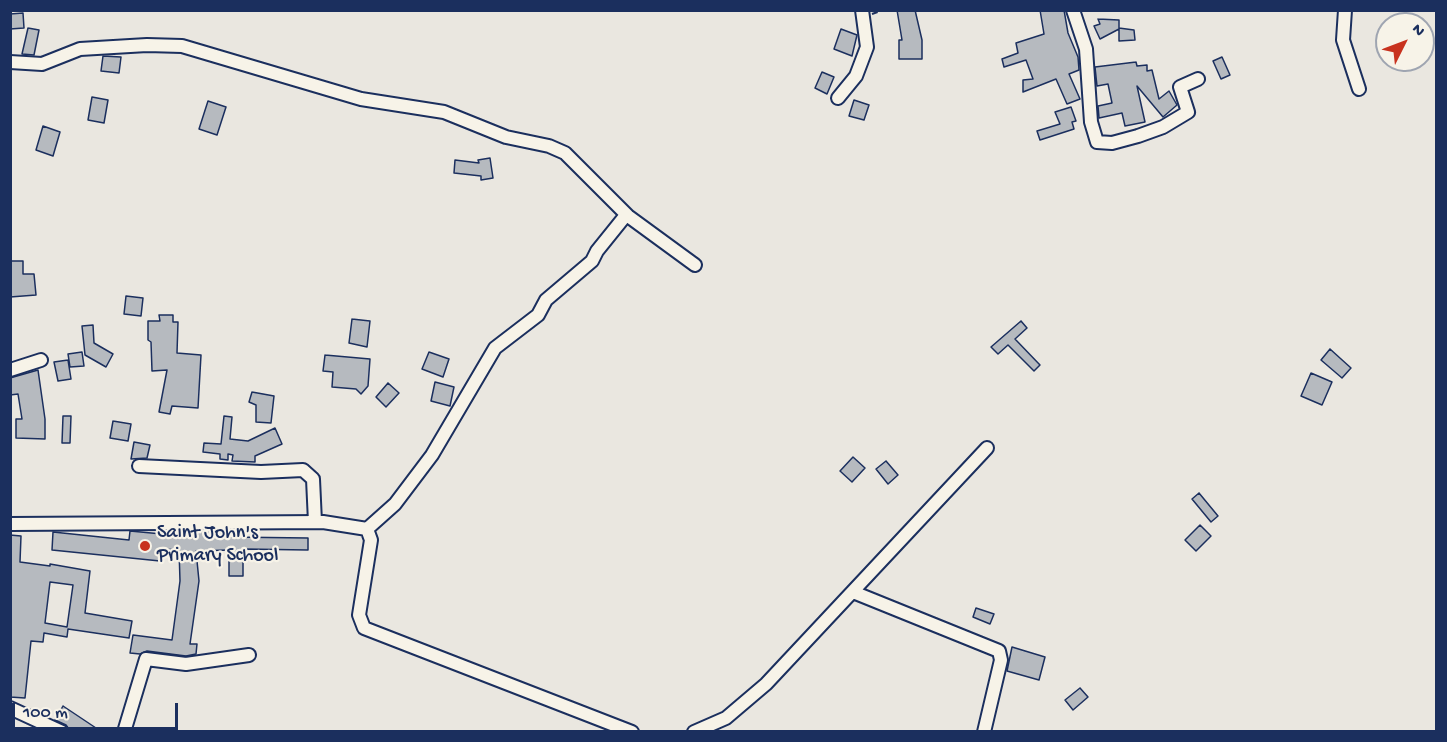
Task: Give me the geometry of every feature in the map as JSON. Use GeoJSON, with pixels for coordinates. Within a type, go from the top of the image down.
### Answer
{"type":"FeatureCollection","features":[{"type":"Feature","properties":{"kind":"street"},"geometry":{"type":"LineString","coordinates":[[838,98],[855,76],[867,47],[862,10]]}},
{"type":"Feature","properties":{"kind":"street"},"geometry":{"type":"LineString","coordinates":[[1073,10],[1086,49],[1092,122],[1097,142],[1112,143],[1138,136],[1163,127],[1188,112],[1180,87],[1198,79]]}},
{"type":"Feature","properties":{"kind":"street"},"geometry":{"type":"LineString","coordinates":[[1345,10],[1343,40],[1359,89]]}},
{"type":"Feature","properties":{"kind":"street"},"geometry":{"type":"LineString","coordinates":[[10,62],[42,64],[80,49],[147,45],[182,46],[360,99],[444,112],[506,137],[549,146],[573,159],[626,215],[695,265]]}},
{"type":"Feature","properties":{"kind":"street"},"geometry":{"type":"LineString","coordinates":[[10,524],[315,522],[367,529],[395,504],[432,455],[495,348],[538,315],[546,300],[592,261],[597,251],[626,215]]}},
{"type":"Feature","properties":{"kind":"street"},"geometry":{"type":"LineString","coordinates":[[10,370],[41,360]]}},
{"type":"Feature","properties":{"kind":"street"},"geometry":{"type":"LineString","coordinates":[[694,732],[726,718],[766,684],[987,448]]}},
{"type":"Feature","properties":{"kind":"street"},"geometry":{"type":"LineString","coordinates":[[139,466],[261,472],[303,470],[313,479],[315,522]]}},
{"type":"Feature","properties":{"kind":"street"},"geometry":{"type":"LineString","coordinates":[[367,529],[371,540],[359,615],[364,628],[632,732]]}},
{"type":"Feature","properties":{"kind":"street"},"geometry":{"type":"LineString","coordinates":[[853,592],[999,651],[1001,660],[984,732]]}},
{"type":"Feature","properties":{"kind":"street"},"geometry":{"type":"LineString","coordinates":[[124,732],[146,659],[186,664],[249,655]]}},
{"type":"Feature","properties":{"kind":"street"},"geometry":{"type":"LineString","coordinates":[[10,708],[62,732]]}},
{"type":"Feature","properties":{"kind":"building"},"geometry":{"type":"Polygon","coordinates":[[[897,10],[915,10],[922,40],[922,59],[899,59],[899,40],[902,40],[897,10]]]}},
{"type":"Feature","properties":{"kind":"building"},"geometry":{"type":"Polygon","coordinates":[[[1040,10],[1064,10],[1068,33],[1078,57],[1079,70],[1069,74],[1080,99],[1067,104],[1056,79],[1023,92],[1023,80],[1033,79],[1026,60],[1004,67],[1002,59],[1018,53],[1016,43],[1044,34],[1040,10]]]}},
{"type":"Feature","properties":{"kind":"building"},"geometry":{"type":"Polygon","coordinates":[[[23,13],[24,28],[10,29],[10,14],[23,13]]]}},
{"type":"Feature","properties":{"kind":"building"},"geometry":{"type":"Polygon","coordinates":[[[1098,19],[1119,20],[1119,28],[1134,30],[1135,40],[1119,41],[1119,29],[1100,39],[1094,26],[1100,24],[1098,19]]]}},
{"type":"Feature","properties":{"kind":"building"},"geometry":{"type":"Polygon","coordinates":[[[28,28],[39,30],[34,55],[22,54],[28,28]]]}},
{"type":"Feature","properties":{"kind":"building"},"geometry":{"type":"Polygon","coordinates":[[[841,29],[857,35],[852,56],[834,49],[841,29]]]}},
{"type":"Feature","properties":{"kind":"building"},"geometry":{"type":"Polygon","coordinates":[[[103,56],[121,57],[119,73],[101,71],[103,56]]]}},
{"type":"Feature","properties":{"kind":"building"},"geometry":{"type":"Polygon","coordinates":[[[1222,57],[1230,75],[1221,79],[1213,61],[1222,57]]]}},
{"type":"Feature","properties":{"kind":"building"},"geometry":{"type":"Polygon","coordinates":[[[1136,62],[1137,66],[1147,65],[1147,71],[1152,70],[1159,99],[1169,91],[1177,105],[1163,117],[1137,86],[1145,122],[1125,126],[1122,113],[1099,118],[1098,106],[1112,103],[1108,84],[1097,86],[1095,67],[1136,62]]]}},
{"type":"Feature","properties":{"kind":"building"},"geometry":{"type":"Polygon","coordinates":[[[822,72],[834,77],[827,94],[815,88],[822,72]]]}},
{"type":"Feature","properties":{"kind":"building"},"geometry":{"type":"Polygon","coordinates":[[[92,97],[108,100],[104,123],[88,120],[92,97]]]}},
{"type":"Feature","properties":{"kind":"building"},"geometry":{"type":"Polygon","coordinates":[[[854,100],[869,105],[864,120],[849,116],[854,100]]]}},
{"type":"Feature","properties":{"kind":"building"},"geometry":{"type":"Polygon","coordinates":[[[208,101],[226,107],[217,135],[199,129],[208,101]]]}},
{"type":"Feature","properties":{"kind":"building"},"geometry":{"type":"Polygon","coordinates":[[[1071,107],[1076,121],[1072,122],[1074,129],[1040,140],[1037,131],[1060,124],[1055,112],[1071,107]]]}},
{"type":"Feature","properties":{"kind":"building"},"geometry":{"type":"Polygon","coordinates":[[[43,126],[60,132],[53,156],[36,150],[43,126]]]}},
{"type":"Feature","properties":{"kind":"building"},"geometry":{"type":"Polygon","coordinates":[[[490,158],[493,178],[481,180],[481,176],[454,173],[455,160],[479,163],[478,160],[490,158]]]}},
{"type":"Feature","properties":{"kind":"building"},"geometry":{"type":"Polygon","coordinates":[[[10,261],[23,261],[23,274],[34,274],[36,295],[10,297],[10,261]]]}},
{"type":"Feature","properties":{"kind":"building"},"geometry":{"type":"Polygon","coordinates":[[[126,296],[143,298],[141,316],[124,314],[126,296]]]}},
{"type":"Feature","properties":{"kind":"building"},"geometry":{"type":"Polygon","coordinates":[[[159,315],[173,315],[173,322],[178,322],[177,353],[201,355],[198,408],[172,406],[170,414],[159,412],[167,370],[152,371],[148,321],[160,321],[159,315]]]}},
{"type":"Feature","properties":{"kind":"building"},"geometry":{"type":"Polygon","coordinates":[[[352,319],[370,321],[367,347],[349,343],[352,319]]]}},
{"type":"Feature","properties":{"kind":"building"},"geometry":{"type":"Polygon","coordinates":[[[1021,321],[1027,328],[1015,339],[1040,365],[1034,371],[1008,345],[998,354],[991,347],[1021,321]]]}},
{"type":"Feature","properties":{"kind":"building"},"geometry":{"type":"Polygon","coordinates":[[[93,325],[94,343],[113,354],[106,367],[85,355],[82,326],[93,325]]]}},
{"type":"Feature","properties":{"kind":"building"},"geometry":{"type":"Polygon","coordinates":[[[1330,349],[1351,368],[1342,378],[1321,360],[1330,349]]]}},
{"type":"Feature","properties":{"kind":"building"},"geometry":{"type":"Polygon","coordinates":[[[82,352],[84,366],[70,367],[68,354],[82,352]]]}},
{"type":"Feature","properties":{"kind":"building"},"geometry":{"type":"Polygon","coordinates":[[[429,352],[449,359],[443,377],[422,369],[429,352]]]}},
{"type":"Feature","properties":{"kind":"building"},"geometry":{"type":"Polygon","coordinates":[[[325,355],[370,359],[368,386],[361,394],[356,389],[332,387],[333,372],[323,371],[325,355]]]}},
{"type":"Feature","properties":{"kind":"building"},"geometry":{"type":"Polygon","coordinates":[[[68,360],[71,379],[58,381],[54,362],[68,360]]]}},
{"type":"Feature","properties":{"kind":"building"},"geometry":{"type":"Polygon","coordinates":[[[38,370],[45,419],[45,439],[16,438],[16,419],[22,419],[18,394],[10,395],[10,378],[38,370]]]}},
{"type":"Feature","properties":{"kind":"building"},"geometry":{"type":"Polygon","coordinates":[[[1311,373],[1332,382],[1322,405],[1301,396],[1311,373]]]}},
{"type":"Feature","properties":{"kind":"building"},"geometry":{"type":"Polygon","coordinates":[[[435,382],[454,387],[450,406],[431,401],[435,382]]]}},
{"type":"Feature","properties":{"kind":"building"},"geometry":{"type":"Polygon","coordinates":[[[388,383],[399,393],[386,407],[376,397],[388,383]]]}},
{"type":"Feature","properties":{"kind":"building"},"geometry":{"type":"Polygon","coordinates":[[[252,392],[274,396],[271,423],[256,422],[256,405],[249,402],[252,392]]]}},
{"type":"Feature","properties":{"kind":"building"},"geometry":{"type":"Polygon","coordinates":[[[63,416],[71,416],[70,443],[62,443],[63,416]]]}},
{"type":"Feature","properties":{"kind":"building"},"geometry":{"type":"Polygon","coordinates":[[[224,416],[232,417],[230,439],[248,441],[275,428],[282,444],[255,456],[255,462],[232,461],[233,455],[228,454],[228,460],[220,459],[220,454],[203,452],[204,443],[221,444],[224,416]]]}},
{"type":"Feature","properties":{"kind":"building"},"geometry":{"type":"Polygon","coordinates":[[[113,421],[131,424],[128,441],[110,438],[113,421]]]}},
{"type":"Feature","properties":{"kind":"building"},"geometry":{"type":"Polygon","coordinates":[[[134,442],[150,445],[147,458],[131,459],[134,442]]]}},
{"type":"Feature","properties":{"kind":"building"},"geometry":{"type":"Polygon","coordinates":[[[853,457],[865,468],[852,482],[840,471],[853,457]]]}},
{"type":"Feature","properties":{"kind":"building"},"geometry":{"type":"Polygon","coordinates":[[[886,461],[898,475],[888,484],[876,469],[886,461]]]}},
{"type":"Feature","properties":{"kind":"building"},"geometry":{"type":"Polygon","coordinates":[[[1199,493],[1218,516],[1211,522],[1192,499],[1199,493]]]}},
{"type":"Feature","properties":{"kind":"building"},"geometry":{"type":"Polygon","coordinates":[[[1200,525],[1211,536],[1196,551],[1185,540],[1200,525]]]}},
{"type":"Feature","properties":{"kind":"building"},"geometry":{"type":"Polygon","coordinates":[[[130,531],[162,534],[227,531],[228,537],[308,538],[308,550],[243,549],[243,576],[229,576],[229,550],[196,551],[199,581],[190,644],[197,644],[196,654],[186,656],[147,651],[140,654],[130,653],[133,635],[172,640],[180,581],[179,549],[161,550],[160,561],[52,550],[53,532],[129,540],[130,531]]]}},
{"type":"Feature","properties":{"kind":"building"},"geometry":{"type":"Polygon","coordinates":[[[10,535],[21,536],[20,562],[50,566],[50,564],[90,571],[85,613],[132,621],[129,638],[68,629],[67,637],[44,633],[43,642],[31,641],[25,698],[10,697],[10,535]],[[50,582],[45,623],[67,627],[73,585],[50,582]]]}},
{"type":"Feature","properties":{"kind":"building"},"geometry":{"type":"Polygon","coordinates":[[[976,608],[994,614],[990,624],[973,617],[976,608]]]}},
{"type":"Feature","properties":{"kind":"building"},"geometry":{"type":"Polygon","coordinates":[[[1012,647],[1045,657],[1039,680],[1007,671],[1012,647]]]}},
{"type":"Feature","properties":{"kind":"building"},"geometry":{"type":"Polygon","coordinates":[[[1080,688],[1088,697],[1073,710],[1065,700],[1080,688]]]}},
{"type":"Feature","properties":{"kind":"building"},"geometry":{"type":"Polygon","coordinates":[[[63,706],[102,732],[71,732],[66,725],[55,720],[63,706]]]}},
{"type":"Feature","properties":{"kind":"place","name":"Saint John's Primary School"},"geometry":{"type":"Point","coordinates":[145,546]}}]}
